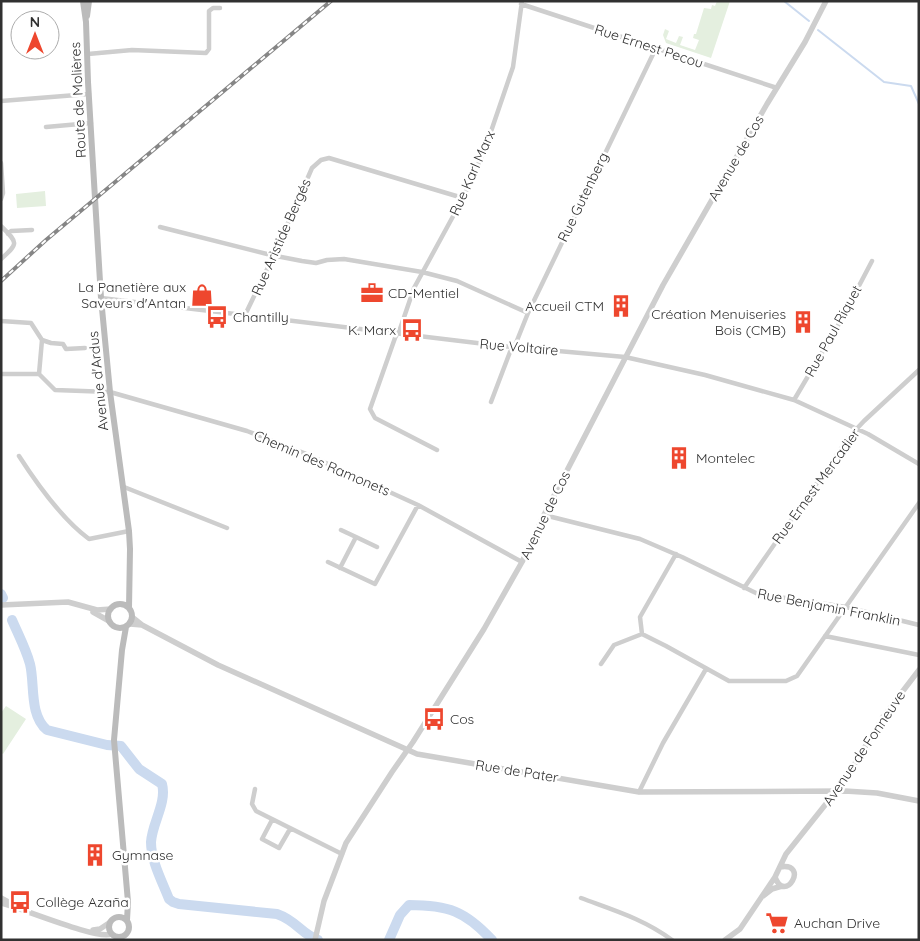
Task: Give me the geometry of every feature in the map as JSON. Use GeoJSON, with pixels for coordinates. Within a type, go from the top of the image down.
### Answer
{"type":"FeatureCollection","features":[{"type":"Feature","properties":{"kind":"main road","name":"Route de Molières"},"geometry":{"type":"LineString","coordinates":[[83,1],[86,22],[94,176]]}},
{"type":"Feature","properties":{"kind":"main road","name":"Route de Molières"},"geometry":{"type":"LineString","coordinates":[[86,22],[89,1]]}},
{"type":"Feature","properties":{"kind":"main road","name":"Avenue d'Ardus"},"geometry":{"type":"LineString","coordinates":[[94,176],[101,298],[110,392],[129,531],[129,608]]}},
{"type":"Feature","properties":{"kind":"main road","name":"Avenue d'Ardus"},"geometry":{"type":"LineString","coordinates":[[120,604],[125,597],[128,582]]}},
{"type":"Feature","properties":{"kind":"main road"},"geometry":{"type":"LineString","coordinates":[[122,650],[120,635],[116,627],[109,621],[108,615],[111,609],[120,604],[129,608],[129,623],[122,650],[114,751],[129,940]]}},
{"type":"Feature","properties":{"kind":"main road"},"geometry":{"type":"LineString","coordinates":[[116,627],[129,623]]}},
{"type":"Feature","properties":{"kind":"main road"},"geometry":{"type":"LineString","coordinates":[[126,898],[124,905],[109,923],[109,929],[117,937],[123,936],[129,929]]}},
{"type":"Feature","properties":{"kind":"main road"},"geometry":{"type":"LineString","coordinates":[[114,917],[121,916],[127,920]]}},
{"type":"Feature","properties":{"kind":"street","name":"Avenue de Cos"},"geometry":{"type":"LineString","coordinates":[[315,937],[324,901],[346,843],[408,750],[484,629],[522,562],[544,514],[663,285],[777,88],[806,42],[826,1]]}},
{"type":"Feature","properties":{"kind":"street","name":"Rue Ernest Pecou"},"geometry":{"type":"LineString","coordinates":[[521,3],[777,88]]}},
{"type":"Feature","properties":{"kind":"street","name":"Rue Karl Marx"},"geometry":{"type":"LineString","coordinates":[[437,450],[376,418],[370,409],[414,288],[463,198],[485,149],[513,67],[521,3]]}},
{"type":"Feature","properties":{"kind":"street"},"geometry":{"type":"LineString","coordinates":[[88,54],[132,50],[206,53],[209,49],[209,11],[213,8],[220,8]]}},
{"type":"Feature","properties":{"kind":"street","name":"Rue Gutenberg"},"geometry":{"type":"LineString","coordinates":[[491,402],[510,352],[656,48]]}},
{"type":"Feature","properties":{"kind":"street"},"geometry":{"type":"LineString","coordinates":[[1,101],[89,94]]}},
{"type":"Feature","properties":{"kind":"street"},"geometry":{"type":"LineString","coordinates":[[46,127],[91,123]]}},
{"type":"Feature","properties":{"kind":"street","name":"Rue Aristide Bergés"},"geometry":{"type":"LineString","coordinates":[[245,315],[274,256],[312,168],[321,160],[329,158],[463,198]]}},
{"type":"Feature","properties":{"kind":"street"},"geometry":{"type":"LineString","coordinates":[[1,163],[3,193],[1,199]]}},
{"type":"Feature","properties":{"kind":"street"},"geometry":{"type":"LineString","coordinates":[[1,226],[13,238],[14,247],[1,259]]}},
{"type":"Feature","properties":{"kind":"street"},"geometry":{"type":"LineString","coordinates":[[160,227],[274,256],[316,263],[344,259],[422,272],[457,281],[528,314]]}},
{"type":"Feature","properties":{"kind":"street"},"geometry":{"type":"LineString","coordinates":[[8,234],[11,231],[32,230]]}},
{"type":"Feature","properties":{"kind":"street","name":"Rue Paul Riquet"},"geometry":{"type":"LineString","coordinates":[[794,400],[840,322],[872,261]]}},
{"type":"Feature","properties":{"kind":"street","name":"Rue Voltaire"},"geometry":{"type":"LineString","coordinates":[[101,298],[397,334],[625,357],[705,375],[794,400],[856,429],[919,464]]}},
{"type":"Feature","properties":{"kind":"street"},"geometry":{"type":"LineString","coordinates":[[1,322],[31,323],[42,340],[39,374],[1,374]]}},
{"type":"Feature","properties":{"kind":"street"},"geometry":{"type":"LineString","coordinates":[[42,340],[63,344],[66,348],[85,348]]}},
{"type":"Feature","properties":{"kind":"street","name":"Rue Ernest Mercadier"},"geometry":{"type":"LineString","coordinates":[[744,588],[856,429],[919,370]]}},
{"type":"Feature","properties":{"kind":"street","name":"Chemin des Ramonets"},"geometry":{"type":"LineString","coordinates":[[39,374],[55,390],[110,392],[247,431],[304,453],[418,505],[522,562]]}},
{"type":"Feature","properties":{"kind":"street"},"geometry":{"type":"LineString","coordinates":[[19,456],[75,528],[90,539],[129,531]]}},
{"type":"Feature","properties":{"kind":"street"},"geometry":{"type":"LineString","coordinates":[[124,487],[227,528]]}},
{"type":"Feature","properties":{"kind":"street"},"geometry":{"type":"LineString","coordinates":[[601,664],[614,645],[642,634],[729,681],[786,681],[797,676],[919,503]]}},
{"type":"Feature","properties":{"kind":"street"},"geometry":{"type":"LineString","coordinates":[[328,562],[375,584],[418,505]]}},
{"type":"Feature","properties":{"kind":"street","name":"Rue Benjamin Franklin"},"geometry":{"type":"LineString","coordinates":[[544,514],[640,539],[676,554],[758,594],[846,607],[919,625]]}},
{"type":"Feature","properties":{"kind":"street"},"geometry":{"type":"LineString","coordinates":[[342,530],[377,547]]}},
{"type":"Feature","properties":{"kind":"street"},"geometry":{"type":"LineString","coordinates":[[340,568],[356,537]]}},
{"type":"Feature","properties":{"kind":"street"},"geometry":{"type":"LineString","coordinates":[[642,634],[640,618],[676,554]]}},
{"type":"Feature","properties":{"kind":"street"},"geometry":{"type":"LineString","coordinates":[[1,605],[68,602],[109,621]]}},
{"type":"Feature","properties":{"kind":"street"},"geometry":{"type":"LineString","coordinates":[[82,607],[97,610],[111,609]]}},
{"type":"Feature","properties":{"kind":"street","name":"Rue de Pater"},"geometry":{"type":"LineString","coordinates":[[129,623],[142,625],[218,665],[417,754],[639,792],[837,791],[877,793],[919,801]]}},
{"type":"Feature","properties":{"kind":"street"},"geometry":{"type":"LineString","coordinates":[[825,636],[919,655]]}},
{"type":"Feature","properties":{"kind":"street"},"geometry":{"type":"LineString","coordinates":[[639,792],[663,743],[706,669]]}},
{"type":"Feature","properties":{"kind":"street","name":"Avenue de Fonneuve"},"geometry":{"type":"LineString","coordinates":[[725,940],[740,929],[775,877],[776,871],[786,854],[837,791],[883,718],[919,670]]}},
{"type":"Feature","properties":{"kind":"street"},"geometry":{"type":"LineString","coordinates":[[254,788],[252,804],[256,811],[342,854]]}},
{"type":"Feature","properties":{"kind":"street"},"geometry":{"type":"LineString","coordinates":[[272,820],[262,839],[279,848],[290,829]]}},
{"type":"Feature","properties":{"kind":"street"},"geometry":{"type":"LineString","coordinates":[[790,849],[788,858],[792,869]]}},
{"type":"Feature","properties":{"kind":"street"},"geometry":{"type":"LineString","coordinates":[[780,867],[786,866],[792,869]]}},
{"type":"Feature","properties":{"kind":"street","name":"Avenue de Fonneuve"},"geometry":{"type":"LineString","coordinates":[[760,899],[772,889],[788,886],[794,882],[795,875],[792,869]]}},
{"type":"Feature","properties":{"kind":"street"},"geometry":{"type":"LineString","coordinates":[[775,877],[782,886]]}},
{"type":"Feature","properties":{"kind":"street"},"geometry":{"type":"LineString","coordinates":[[1,898],[16,907]]}},
{"type":"Feature","properties":{"kind":"street"},"geometry":{"type":"LineString","coordinates":[[581,898],[648,923],[672,940]]}},
{"type":"Feature","properties":{"kind":"street"},"geometry":{"type":"LineString","coordinates":[[1,903],[94,934],[117,937]]}},
{"type":"Feature","properties":{"kind":"street"},"geometry":{"type":"LineString","coordinates":[[82,929],[100,929],[109,923]]}},
{"type":"Feature","properties":{"kind":"green space"},"geometry":{"type":"Polygon","coordinates":[[[717,1],[730,1],[711,58],[666,43],[663,35],[665,29],[669,31],[666,39],[676,43],[679,36],[683,37],[680,45],[695,50],[699,40],[693,38],[704,8],[711,9],[712,5],[715,6],[717,1]]]}},
{"type":"Feature","properties":{"kind":"green space"},"geometry":{"type":"Polygon","coordinates":[[[45,191],[46,206],[17,208],[16,194],[45,191]]]}},
{"type":"Feature","properties":{"kind":"green space"},"geometry":{"type":"Polygon","coordinates":[[[6,706],[26,719],[3,754],[1,753],[1,713],[6,706]]]}},
{"type":"Feature","properties":{"kind":"waterway"},"geometry":{"type":"LineString","coordinates":[[784,1],[809,21]]}},
{"type":"Feature","properties":{"kind":"waterway"},"geometry":{"type":"LineString","coordinates":[[818,30],[884,82],[911,86],[919,104]]}},
{"type":"Feature","properties":{"kind":"waterway"},"geometry":{"type":"LineString","coordinates":[[1,594],[3,598]]}},
{"type":"Feature","properties":{"kind":"waterway"},"geometry":{"type":"LineString","coordinates":[[12,620],[30,664],[35,708],[41,724],[47,730],[107,745],[121,746],[139,769],[162,784],[163,798],[152,835],[151,849],[169,899],[179,904],[277,914],[318,940]]}},
{"type":"Feature","properties":{"kind":"waterway"},"geometry":{"type":"LineString","coordinates":[[389,940],[400,915],[409,905],[435,906],[455,912],[473,922],[492,940]]}},
{"type":"Feature","properties":{"kind":"railway"},"geometry":{"type":"LineString","coordinates":[[1,281],[46,240],[331,1]]}},
{"type":"Feature","properties":{"kind":"place","name":"CD-Mentiel"},"geometry":{"type":"Point","coordinates":[372,293]}},
{"type":"Feature","properties":{"kind":"place","name":"La Panetière aux Saveurs d'Antan"},"geometry":{"type":"Point","coordinates":[202,295]}},
{"type":"Feature","properties":{"kind":"place","name":"Accueil CTM"},"geometry":{"type":"Point","coordinates":[621,306]}},
{"type":"Feature","properties":{"kind":"place","name":"Chantilly"},"geometry":{"type":"Point","coordinates":[217,317]}},
{"type":"Feature","properties":{"kind":"place","name":"Création Menuiseries Bois (CMB)"},"geometry":{"type":"Point","coordinates":[803,322]}},
{"type":"Feature","properties":{"kind":"place","name":"K. Marx"},"geometry":{"type":"Point","coordinates":[412,330]}},
{"type":"Feature","properties":{"kind":"place","name":"Montelec"},"geometry":{"type":"Point","coordinates":[679,458]}},
{"type":"Feature","properties":{"kind":"place","name":"Cos"},"geometry":{"type":"Point","coordinates":[434,719]}},
{"type":"Feature","properties":{"kind":"place","name":"Gymnase"},"geometry":{"type":"Point","coordinates":[95,855]}},
{"type":"Feature","properties":{"kind":"place","name":"Collège Azaña"},"geometry":{"type":"Point","coordinates":[20,902]}},
{"type":"Feature","properties":{"kind":"place","name":"Auchan Drive"},"geometry":{"type":"Point","coordinates":[777,923]}}]}
